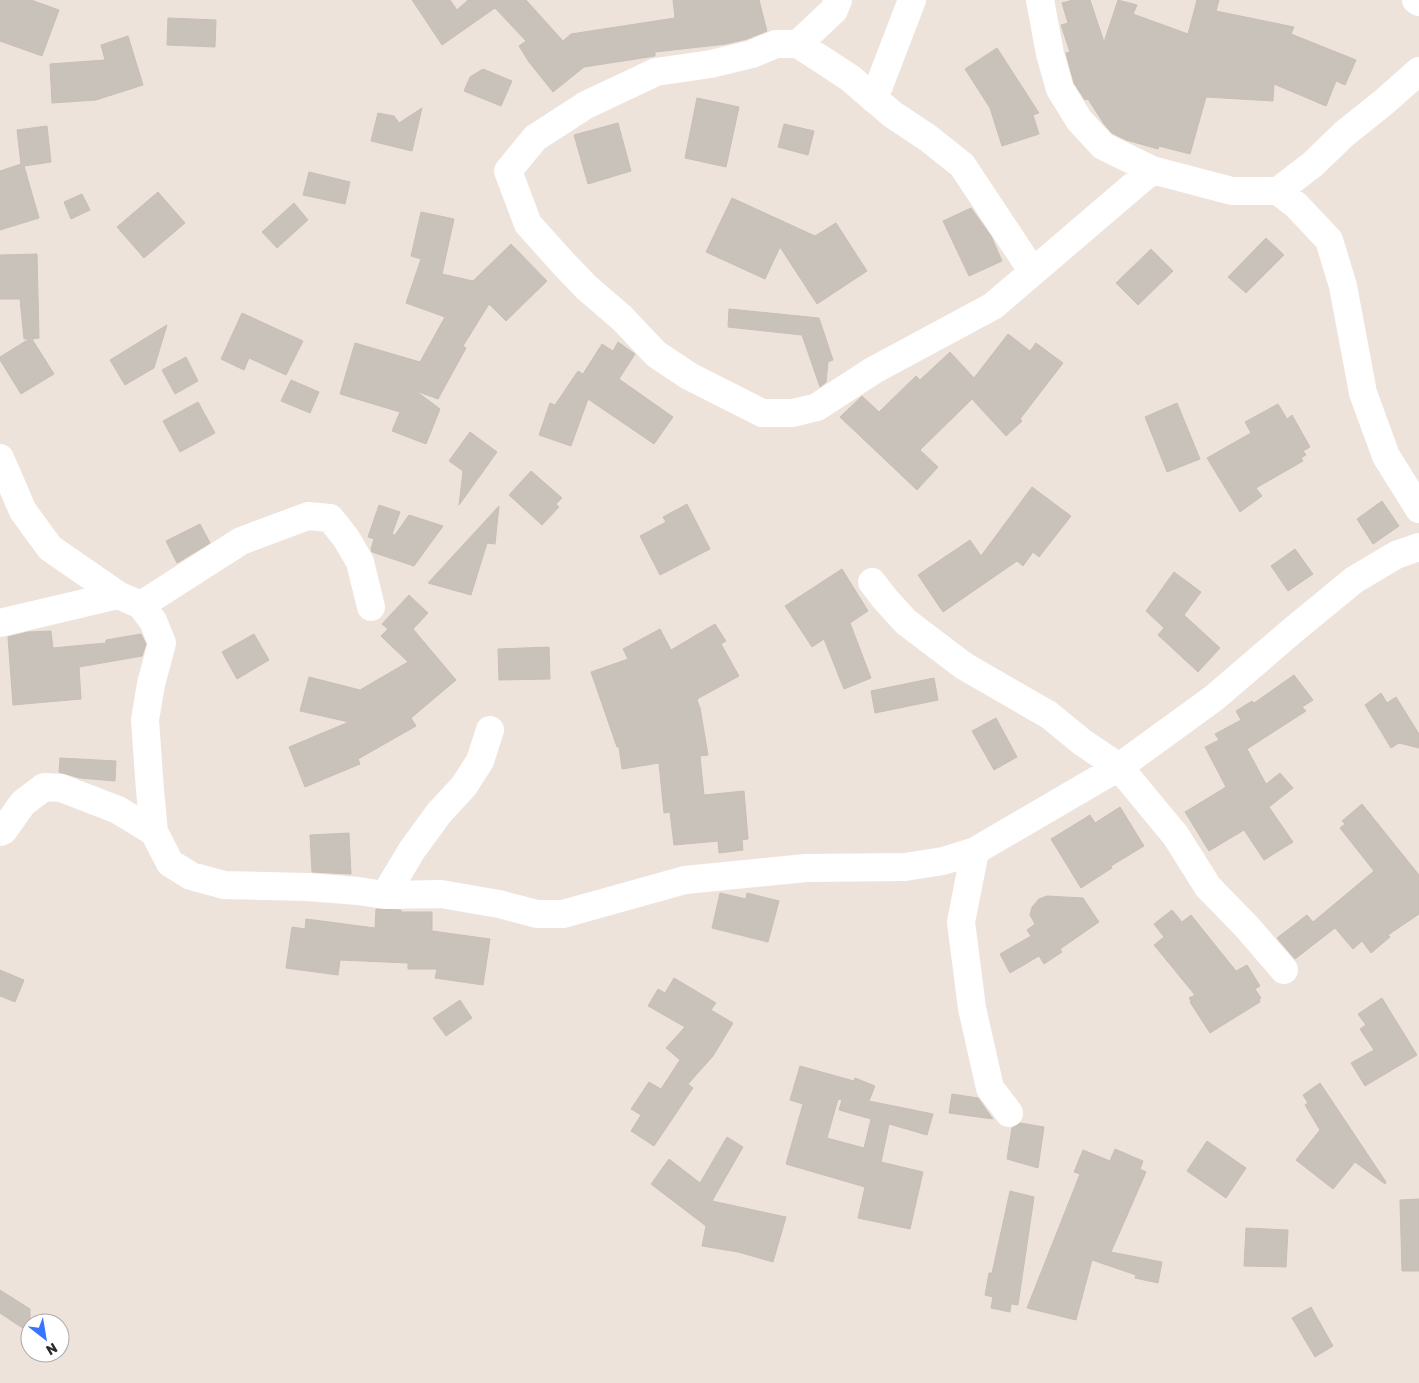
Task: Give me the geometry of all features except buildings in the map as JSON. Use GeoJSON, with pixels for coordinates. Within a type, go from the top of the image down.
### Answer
{"type":"FeatureCollection","features":[{"type":"Feature","properties":{"kind":"street"},"geometry":{"type":"LineString","coordinates":[[798,44],[834,10],[838,0]]}},
{"type":"Feature","properties":{"kind":"street"},"geometry":{"type":"LineString","coordinates":[[874,99],[912,0]]}},
{"type":"Feature","properties":{"kind":"street"},"geometry":{"type":"LineString","coordinates":[[1040,0],[1050,54],[1060,89],[1079,120],[1103,146],[1152,170],[1232,191],[1278,191],[1313,164],[1344,134],[1419,71]]}},
{"type":"Feature","properties":{"kind":"street"},"geometry":{"type":"LineString","coordinates":[[1033,272],[962,165],[928,138],[892,114],[850,78],[798,44],[776,44],[752,54],[719,62],[656,72],[586,105],[535,138],[508,171],[528,224],[569,270],[622,318],[656,354],[689,376],[762,413],[793,413],[817,407],[874,370],[993,306],[1033,272],[1152,170]]}},
{"type":"Feature","properties":{"kind":"street"},"geometry":{"type":"LineString","coordinates":[[1278,191],[1296,205],[1329,240],[1343,286],[1363,393],[1386,456],[1419,509]]}},
{"type":"Feature","properties":{"kind":"street"},"geometry":{"type":"LineString","coordinates":[[0,458],[23,511],[50,548],[129,600],[153,621],[162,643],[151,684],[145,720],[154,832],[170,863],[190,876],[224,884],[308,887],[385,895],[441,894],[499,904],[537,914],[563,914],[685,880],[806,868],[905,867],[942,861],[975,851],[1119,767],[1214,698],[1354,580],[1396,555],[1419,547]]}},
{"type":"Feature","properties":{"kind":"street"},"geometry":{"type":"LineString","coordinates":[[0,623],[129,600],[242,541],[308,516],[330,518],[346,538],[360,562],[371,606]]}},
{"type":"Feature","properties":{"kind":"street"},"geometry":{"type":"LineString","coordinates":[[872,582],[906,622],[964,666],[1049,714],[1082,742],[1119,767],[1176,836],[1208,887],[1248,927],[1284,970]]}},
{"type":"Feature","properties":{"kind":"street"},"geometry":{"type":"LineString","coordinates":[[385,895],[412,850],[439,813],[464,786],[480,761],[490,730]]}},
{"type":"Feature","properties":{"kind":"street"},"geometry":{"type":"LineString","coordinates":[[0,832],[3,831],[23,803],[44,787],[61,788],[118,810],[154,832]]}},
{"type":"Feature","properties":{"kind":"street"},"geometry":{"type":"LineString","coordinates":[[975,851],[961,922],[971,998],[990,1088],[1009,1113]]}}]}
